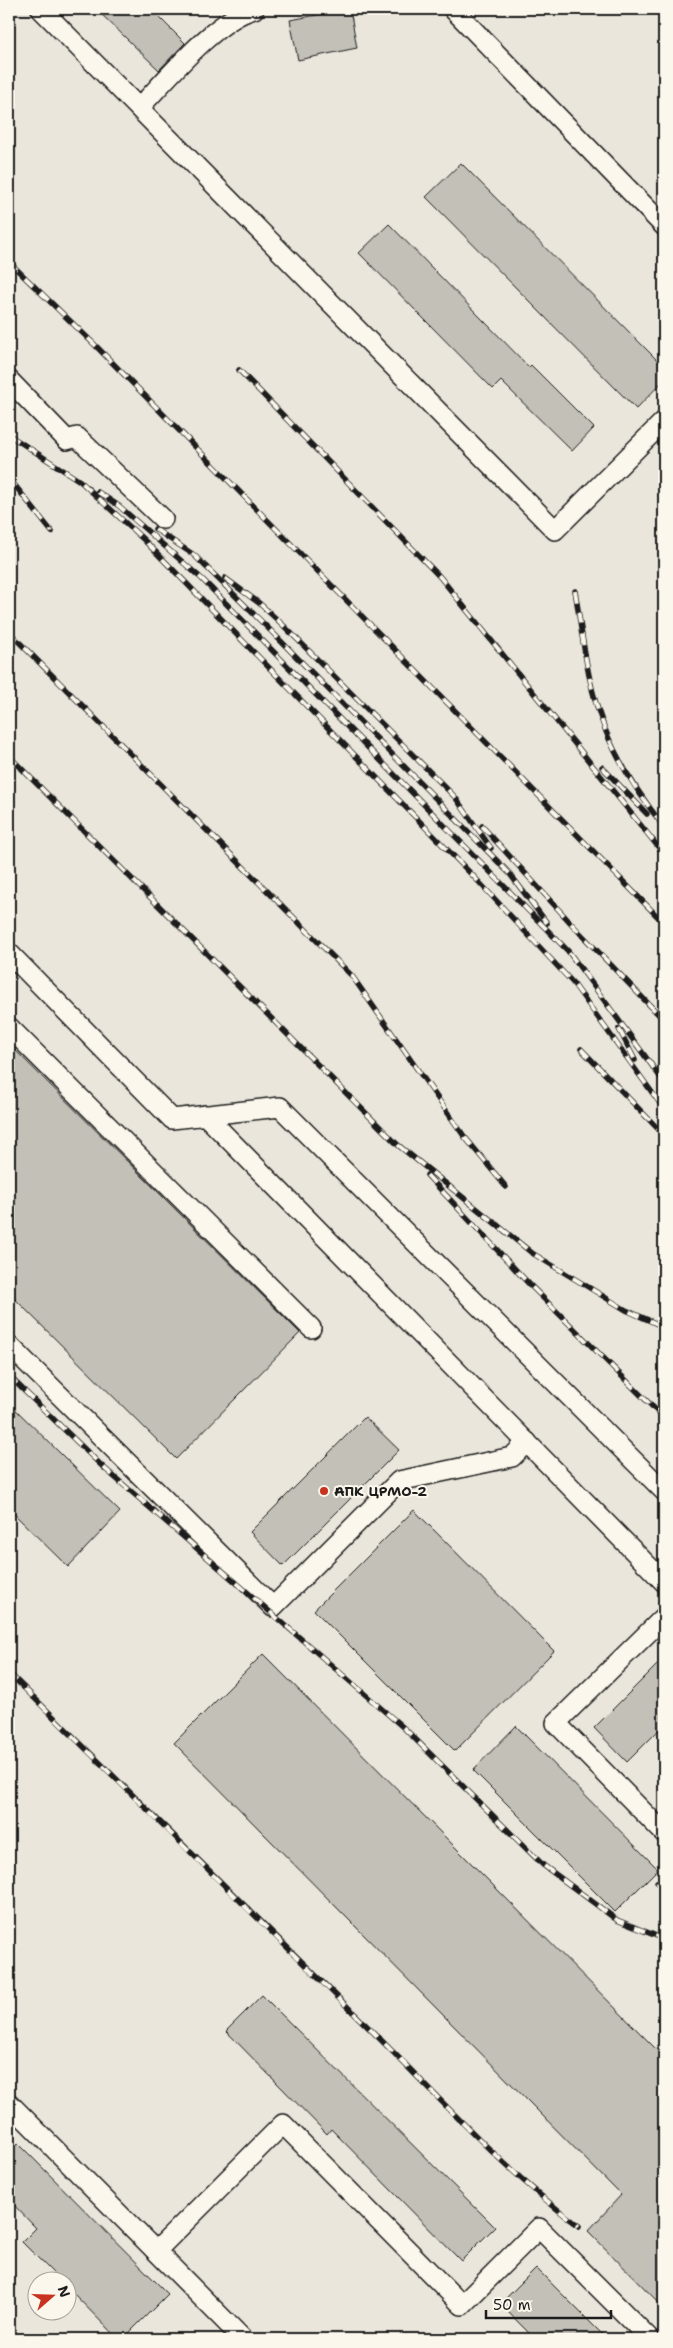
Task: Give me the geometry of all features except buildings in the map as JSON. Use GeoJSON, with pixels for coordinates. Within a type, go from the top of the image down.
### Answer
{"type":"FeatureCollection","features":[{"type":"Feature","properties":{"kind":"lane"},"geometry":{"type":"LineString","coordinates":[[41,9],[555,530],[664,421]]}},
{"type":"Feature","properties":{"kind":"lane"},"geometry":{"type":"LineString","coordinates":[[139,108],[201,44],[224,25],[251,9]]}},
{"type":"Feature","properties":{"kind":"lane"},"geometry":{"type":"LineString","coordinates":[[452,9],[664,226]]}},
{"type":"Feature","properties":{"kind":"lane"},"geometry":{"type":"LineString","coordinates":[[9,380],[67,440],[77,437],[163,519]]}},
{"type":"Feature","properties":{"kind":"lane"},"geometry":{"type":"LineString","coordinates":[[9,953],[172,1119],[280,1107],[664,1491]]}},
{"type":"Feature","properties":{"kind":"lane"},"geometry":{"type":"LineString","coordinates":[[9,1027],[311,1328]]}},
{"type":"Feature","properties":{"kind":"lane"},"geometry":{"type":"LineString","coordinates":[[205,1115],[664,1582]]}},
{"type":"Feature","properties":{"kind":"lane"},"geometry":{"type":"LineString","coordinates":[[9,1345],[273,1607],[399,1481],[512,1457],[527,1442]]}},
{"type":"Feature","properties":{"kind":"lane"},"geometry":{"type":"LineString","coordinates":[[664,1617],[556,1723],[664,1833]]}},
{"type":"Feature","properties":{"kind":"lane"},"geometry":{"type":"LineString","coordinates":[[9,2103],[243,2339]]}},
{"type":"Feature","properties":{"kind":"lane"},"geometry":{"type":"LineString","coordinates":[[156,2251],[283,2124],[462,2305],[539,2228],[650,2339]]}},
{"type":"Feature","properties":{"kind":"shaded area"},"geometry":{"type":"Polygon","coordinates":[[[9,9],[664,9],[664,2339],[9,2339],[9,9]]]}},
{"type":"Feature","properties":{"kind":"railway"},"geometry":{"type":"LineString","coordinates":[[661,9],[664,12]]}},
{"type":"Feature","properties":{"kind":"railway"},"geometry":{"type":"LineString","coordinates":[[9,262],[94,344],[664,923]]}},
{"type":"Feature","properties":{"kind":"railway"},"geometry":{"type":"LineString","coordinates":[[239,370],[440,577],[664,854]]}},
{"type":"Feature","properties":{"kind":"railway"},"geometry":{"type":"LineString","coordinates":[[9,435],[80,481],[144,540],[478,881],[573,983],[664,1109]]}},
{"type":"Feature","properties":{"kind":"railway"},"geometry":{"type":"LineString","coordinates":[[9,478],[52,532]]}},
{"type":"Feature","properties":{"kind":"railway"},"geometry":{"type":"LineString","coordinates":[[98,492],[119,506],[202,579],[568,951],[664,1082]]}},
{"type":"Feature","properties":{"kind":"railway"},"geometry":{"type":"LineString","coordinates":[[155,529],[194,555],[269,629],[510,874],[547,923]]}},
{"type":"Feature","properties":{"kind":"railway"},"geometry":{"type":"LineString","coordinates":[[225,578],[259,603],[283,625],[455,797],[491,848]]}},
{"type":"Feature","properties":{"kind":"railway"},"geometry":{"type":"LineString","coordinates":[[575,591],[590,679],[605,729],[631,780],[664,827]]}},
{"type":"Feature","properties":{"kind":"railway"},"geometry":{"type":"LineString","coordinates":[[9,632],[352,976],[464,1136],[506,1187]]}},
{"type":"Feature","properties":{"kind":"railway"},"geometry":{"type":"LineString","coordinates":[[9,756],[398,1145],[532,1253],[626,1310],[664,1327]]}},
{"type":"Feature","properties":{"kind":"railway"},"geometry":{"type":"LineString","coordinates":[[602,767],[647,814]]}},
{"type":"Feature","properties":{"kind":"railway"},"geometry":{"type":"LineString","coordinates":[[482,826],[580,933],[664,1020]]}},
{"type":"Feature","properties":{"kind":"railway"},"geometry":{"type":"LineString","coordinates":[[619,1029],[635,1060]]}},
{"type":"Feature","properties":{"kind":"railway"},"geometry":{"type":"LineString","coordinates":[[581,1049],[664,1135]]}},
{"type":"Feature","properties":{"kind":"railway"},"geometry":{"type":"LineString","coordinates":[[427,1175],[530,1285],[664,1418]]}},
{"type":"Feature","properties":{"kind":"railway"},"geometry":{"type":"LineString","coordinates":[[9,1376],[103,1467],[405,1729],[543,1865],[617,1920],[664,1939]]}},
{"type":"Feature","properties":{"kind":"railway"},"geometry":{"type":"LineString","coordinates":[[9,1673],[497,2157],[579,2226]]}},
{"type":"Feature","properties":{"kind":"railway"},"geometry":{"type":"LineString","coordinates":[[657,1882],[664,1889]]}},
{"type":"Feature","properties":{"kind":"place","name":"АПК ЦРМО-2"},"geometry":{"type":"Point","coordinates":[324,1491]}}]}
